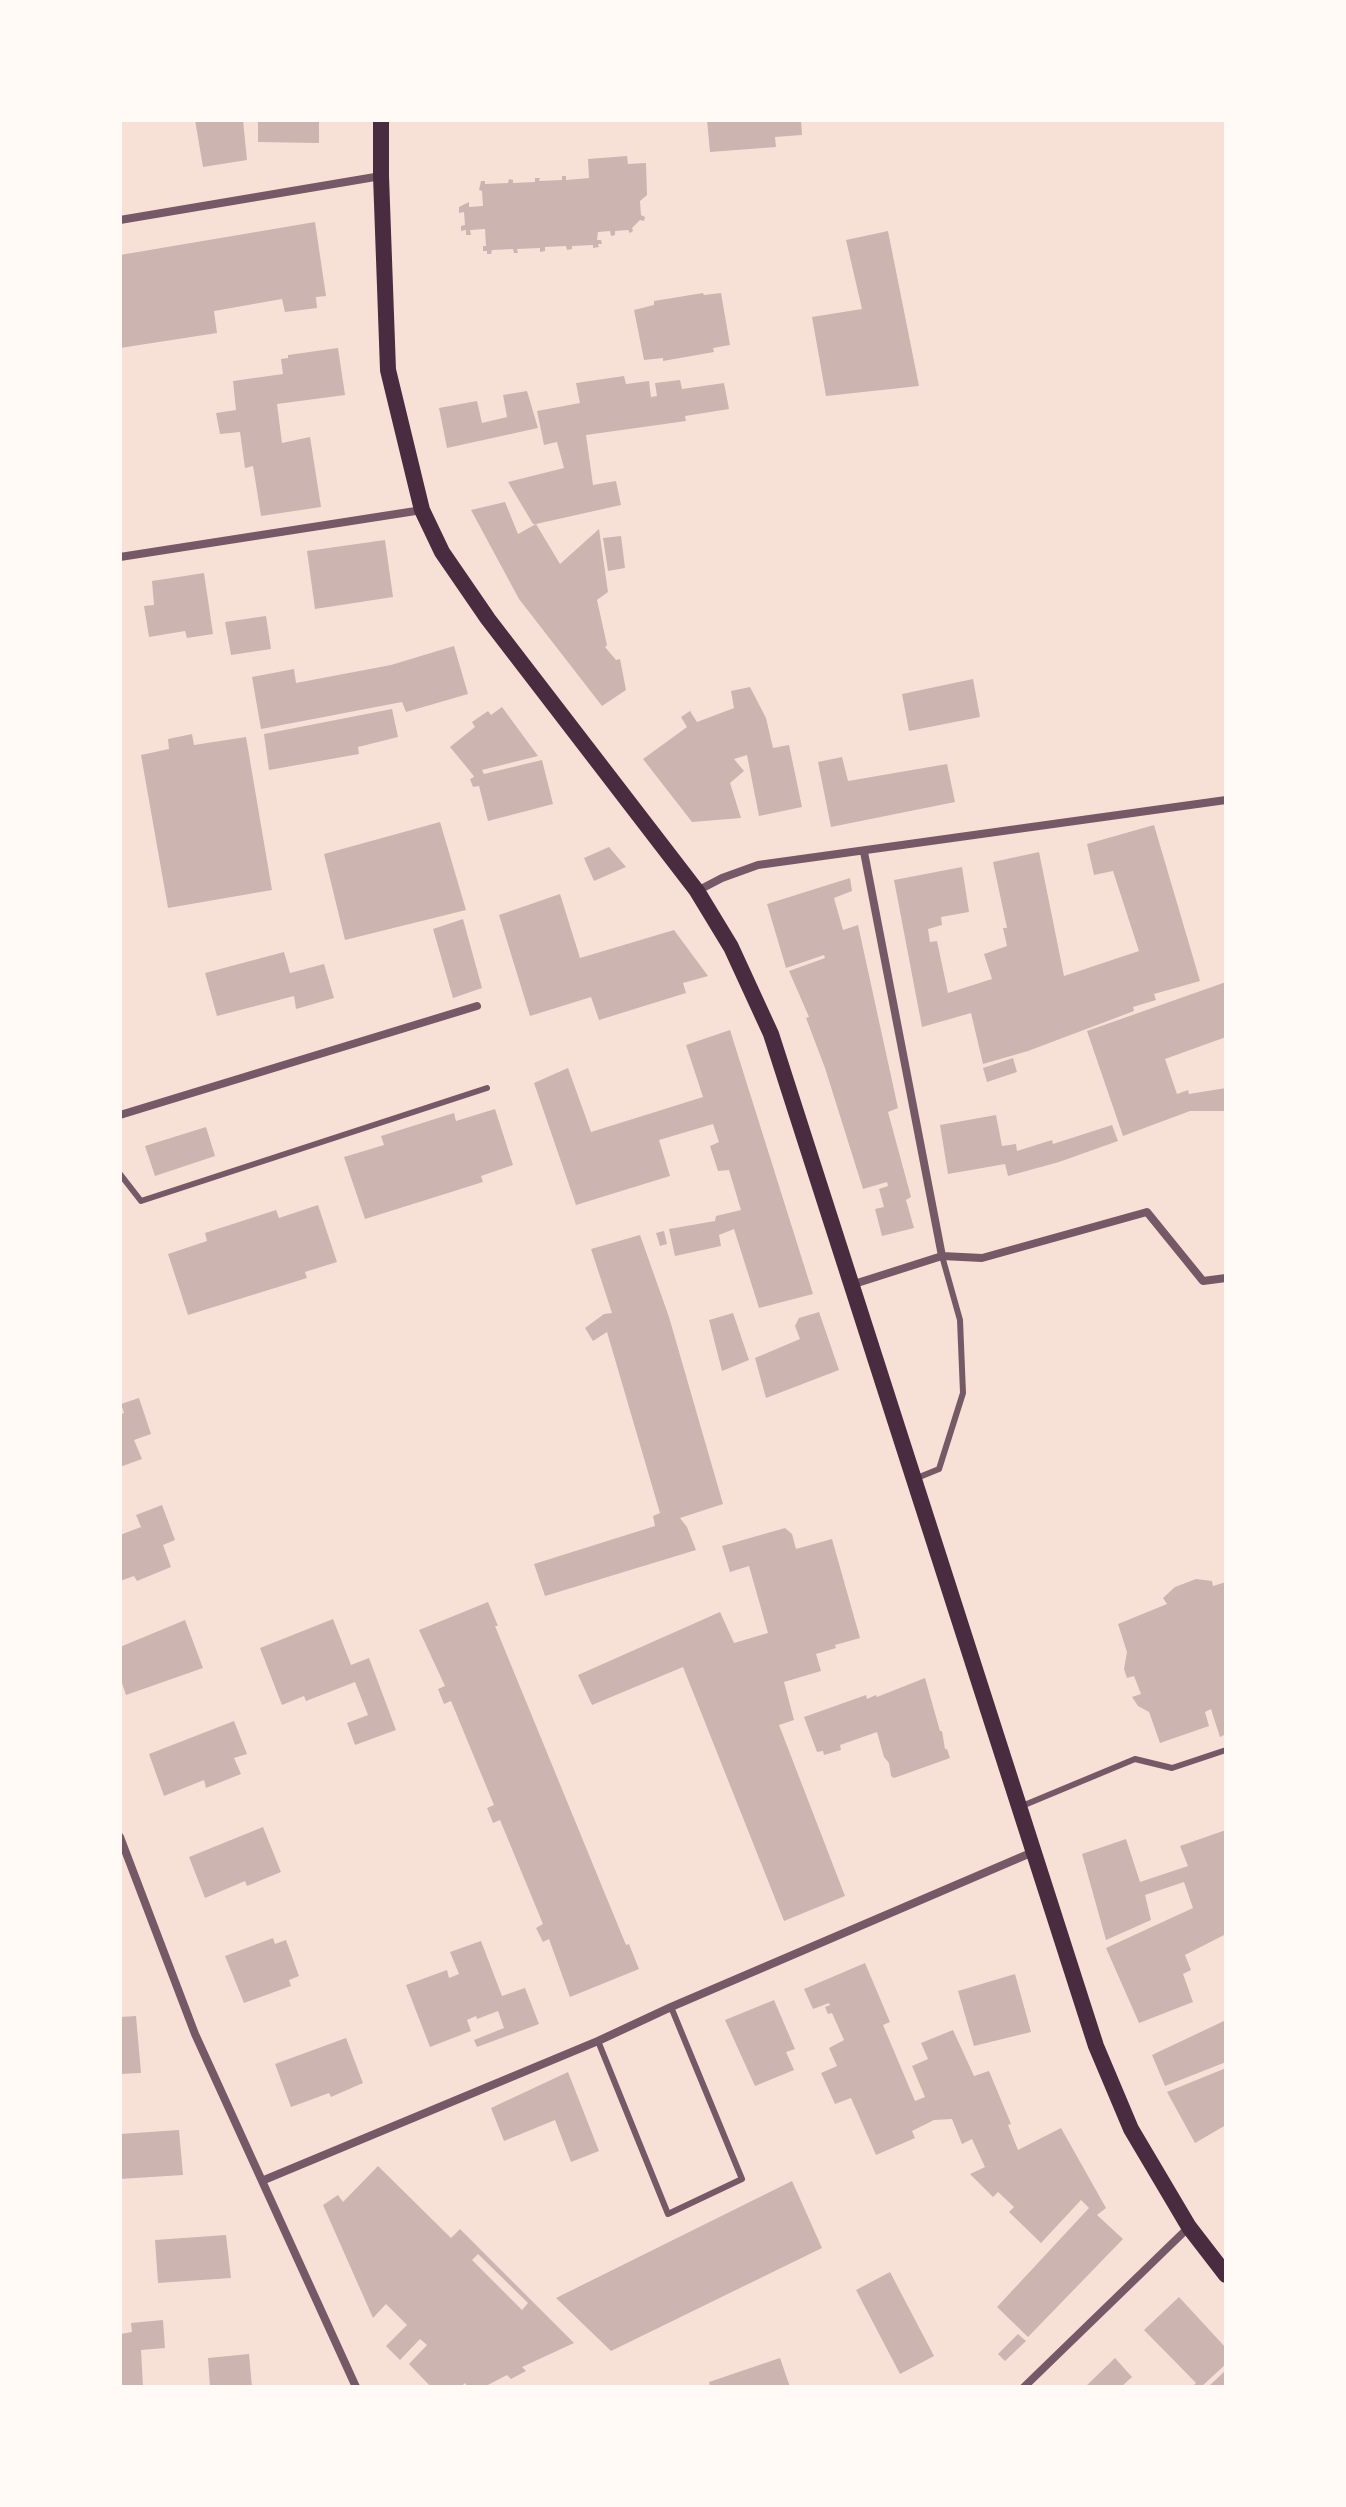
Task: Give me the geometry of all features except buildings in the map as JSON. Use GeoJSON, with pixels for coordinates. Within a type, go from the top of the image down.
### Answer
{"type":"FeatureCollection","features":[{"type":"Feature","properties":{"kind":"main road"},"geometry":{"type":"LineString","coordinates":[[381,120],[388,370],[422,510],[442,552],[488,619],[697,891],[731,947],[771,1034],[1096,2046],[1131,2129],[1189,2227],[1226,2275]]}},
{"type":"Feature","properties":{"kind":"street"},"geometry":{"type":"LineString","coordinates":[[120,220],[381,176]]}},
{"type":"Feature","properties":{"kind":"street"},"geometry":{"type":"LineString","coordinates":[[120,557],[422,510]]}},
{"type":"Feature","properties":{"kind":"street"},"geometry":{"type":"LineString","coordinates":[[697,891],[758,865],[1226,800]]}},
{"type":"Feature","properties":{"kind":"street"},"geometry":{"type":"LineString","coordinates":[[864,852],[942,1256]]}},
{"type":"Feature","properties":{"kind":"street"},"geometry":{"type":"LineString","coordinates":[[120,1115],[477,1006]]}},
{"type":"Feature","properties":{"kind":"street"},"geometry":{"type":"LineString","coordinates":[[851,1285],[942,1256],[982,1258],[1147,1212],[1203,1281],[1226,1278]]}},
{"type":"Feature","properties":{"kind":"street"},"geometry":{"type":"LineString","coordinates":[[120,1837],[195,2034],[356,2387]]}},
{"type":"Feature","properties":{"kind":"street"},"geometry":{"type":"LineString","coordinates":[[264,2180],[598,2041],[1033,1852]]}},
{"type":"Feature","properties":{"kind":"street"},"geometry":{"type":"LineString","coordinates":[[1024,2387],[1189,2227]]}},
{"type":"Feature","properties":{"kind":"lane"},"geometry":{"type":"LineString","coordinates":[[120,1174],[141,1201],[487,1088]]}},
{"type":"Feature","properties":{"kind":"lane"},"geometry":{"type":"LineString","coordinates":[[914,1479],[939,1469],[963,1393],[960,1320],[942,1256]]}},
{"type":"Feature","properties":{"kind":"lane"},"geometry":{"type":"LineString","coordinates":[[1019,1807],[1135,1759],[1172,1768],[1226,1750]]}},
{"type":"Feature","properties":{"kind":"lane"},"geometry":{"type":"LineString","coordinates":[[598,2041],[668,2214],[742,2179],[671,2007]]}}]}
